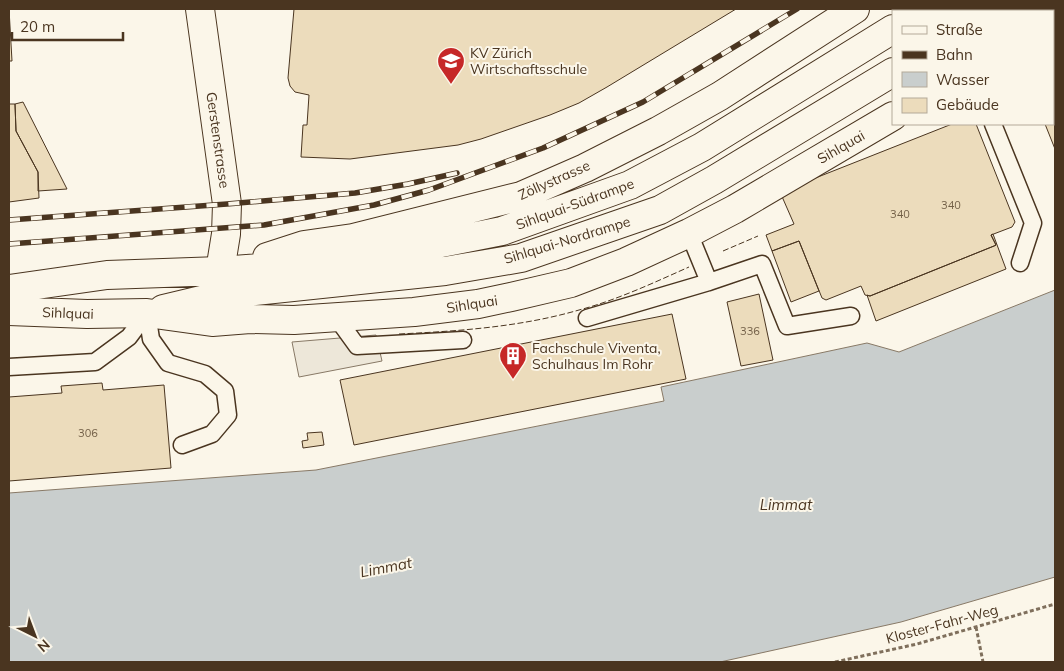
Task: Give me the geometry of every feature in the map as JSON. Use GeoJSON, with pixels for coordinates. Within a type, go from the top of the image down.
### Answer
{"type":"FeatureCollection","features":[{"type":"Feature","properties":{"kind":"street","name":"Gerstenstrasse"},"geometry":{"type":"LineString","coordinates":[[200,9],[227,204],[220,271]]}},
{"type":"Feature","properties":{"kind":"street","name":"Zöllystrasse"},"geometry":{"type":"LineString","coordinates":[[220,271],[304,245],[354,238],[521,196],[593,164],[658,131],[778,60],[855,9]]}},
{"type":"Feature","properties":{"kind":"street","name":"Sihlquai-Südrampe"},"geometry":{"type":"LineString","coordinates":[[220,271],[336,262],[502,231],[630,185],[702,147],[892,31]]}},
{"type":"Feature","properties":{"kind":"street","name":"Sihlquai-Nordrampe"},"geometry":{"type":"LineString","coordinates":[[147,313],[226,294],[445,271],[521,258],[660,210],[714,180],[892,73]]}},
{"type":"Feature","properties":{"kind":"street","name":"Sihlquai"},"geometry":{"type":"LineString","coordinates":[[9,311],[87,314],[147,313],[212,322],[414,312],[478,304],[571,283],[626,262],[689,233],[734,209],[892,117]]}},
{"type":"Feature","properties":{"kind":"street","name":"Sihlquai"},"geometry":{"type":"LineString","coordinates":[[9,289],[107,275],[220,271]]}},
{"type":"Feature","properties":{"kind":"lane"},"geometry":{"type":"LineString","coordinates":[[993,125],[1033,223],[1020,263]]}},
{"type":"Feature","properties":{"kind":"lane"},"geometry":{"type":"LineString","coordinates":[[689,233],[709,282]]}},
{"type":"Feature","properties":{"kind":"lane"},"geometry":{"type":"LineString","coordinates":[[587,318],[709,282],[762,264],[787,326],[850,316]]}},
{"type":"Feature","properties":{"kind":"lane"},"geometry":{"type":"LineString","coordinates":[[9,367],[95,362],[128,337],[147,313]]}},
{"type":"Feature","properties":{"kind":"lane"},"geometry":{"type":"LineString","coordinates":[[147,313],[151,339],[168,363],[205,374],[225,390],[228,415],[212,434],[182,445]]}},
{"type":"Feature","properties":{"kind":"lane"},"geometry":{"type":"LineString","coordinates":[[336,317],[357,346],[463,340]]}},
{"type":"Feature","properties":{"kind":"path","name":"Kloster-Fahr-Weg"},"geometry":{"type":"LineString","coordinates":[[835,662],[917,644],[1055,604]]}},
{"type":"Feature","properties":{"kind":"path"},"geometry":{"type":"LineString","coordinates":[[976,627],[983,662]]}},
{"type":"Feature","properties":{"kind":"shaded area"},"geometry":{"type":"Polygon","coordinates":[[[376,335],[382,361],[299,377],[292,342],[376,335]]]}},
{"type":"Feature","properties":{"kind":"water","name":"Limmat"},"geometry":{"type":"Polygon","coordinates":[[[1055,290],[1055,577],[901,622],[720,662],[9,662],[9,493],[316,470],[664,401],[661,387],[867,343],[899,352],[1055,290]]]}},
{"type":"Feature","properties":{"kind":"building"},"geometry":{"type":"Polygon","coordinates":[[[9,9],[12,61],[9,61],[9,9]]]}},
{"type":"Feature","properties":{"kind":"building","name":"KV Zürich Wirtschaftsschule"},"geometry":{"type":"Polygon","coordinates":[[[294,9],[736,9],[579,103],[550,115],[458,145],[350,159],[301,157],[303,125],[307,125],[309,95],[295,92],[290,86],[288,78],[294,9]]]}},
{"type":"Feature","properties":{"kind":"building"},"geometry":{"type":"Polygon","coordinates":[[[23,102],[67,189],[38,191],[38,172],[16,131],[15,104],[23,102]]]}},
{"type":"Feature","properties":{"kind":"building"},"geometry":{"type":"Polygon","coordinates":[[[9,104],[15,104],[16,131],[38,172],[39,198],[9,202],[9,104]]]}},
{"type":"Feature","properties":{"kind":"building"},"geometry":{"type":"Polygon","coordinates":[[[1054,106],[1055,149],[1045,125],[1054,125],[1054,106]]]}},
{"type":"Feature","properties":{"kind":"building"},"geometry":{"type":"Polygon","coordinates":[[[949,125],[976,125],[1015,222],[1012,227],[991,235],[996,245],[870,296],[865,295],[861,286],[826,300],[822,298],[799,241],[772,251],[766,235],[794,224],[780,192],[949,125]]]}},
{"type":"Feature","properties":{"kind":"building"},"geometry":{"type":"Polygon","coordinates":[[[993,234],[1006,269],[876,321],[867,295],[870,296],[994,246],[996,245],[991,235],[993,234]]]}},
{"type":"Feature","properties":{"kind":"building"},"geometry":{"type":"Polygon","coordinates":[[[799,241],[819,291],[791,302],[772,251],[799,241]]]}},
{"type":"Feature","properties":{"kind":"building"},"geometry":{"type":"Polygon","coordinates":[[[759,294],[773,360],[741,366],[727,302],[759,294]]]}},
{"type":"Feature","properties":{"kind":"building","name":"Fachschule Viventa, Schulhaus Im Rohr"},"geometry":{"type":"Polygon","coordinates":[[[672,314],[686,379],[354,445],[340,380],[672,314]]]}},
{"type":"Feature","properties":{"kind":"building"},"geometry":{"type":"Polygon","coordinates":[[[102,383],[103,390],[164,385],[171,468],[9,481],[9,397],[62,393],[61,386],[102,383]]]}},
{"type":"Feature","properties":{"kind":"building"},"geometry":{"type":"Polygon","coordinates":[[[322,432],[324,445],[303,448],[302,441],[308,440],[307,433],[322,432]]]}},
{"type":"Feature","properties":{"kind":"railway"},"geometry":{"type":"LineString","coordinates":[[9,244],[264,225],[374,205],[429,190],[543,148],[643,102],[797,9]]}},
{"type":"Feature","properties":{"kind":"railway"},"geometry":{"type":"LineString","coordinates":[[9,220],[355,193],[457,173]]}},
{"type":"Feature","properties":{"kind":"fence"},"geometry":{"type":"LineString","coordinates":[[723,251],[758,236]]}},
{"type":"Feature","properties":{"kind":"fence"},"geometry":{"type":"LineString","coordinates":[[399,334],[490,327],[557,316],[621,296],[689,267]]}},
{"type":"Feature","properties":{"kind":"place","name":"KV Zürich Wirtschaftsschule"},"geometry":{"type":"Point","coordinates":[451,85]}},
{"type":"Feature","properties":{"kind":"place","name":"Fachschule Viventa, Schulhaus Im Rohr"},"geometry":{"type":"Point","coordinates":[513,380]}}]}
